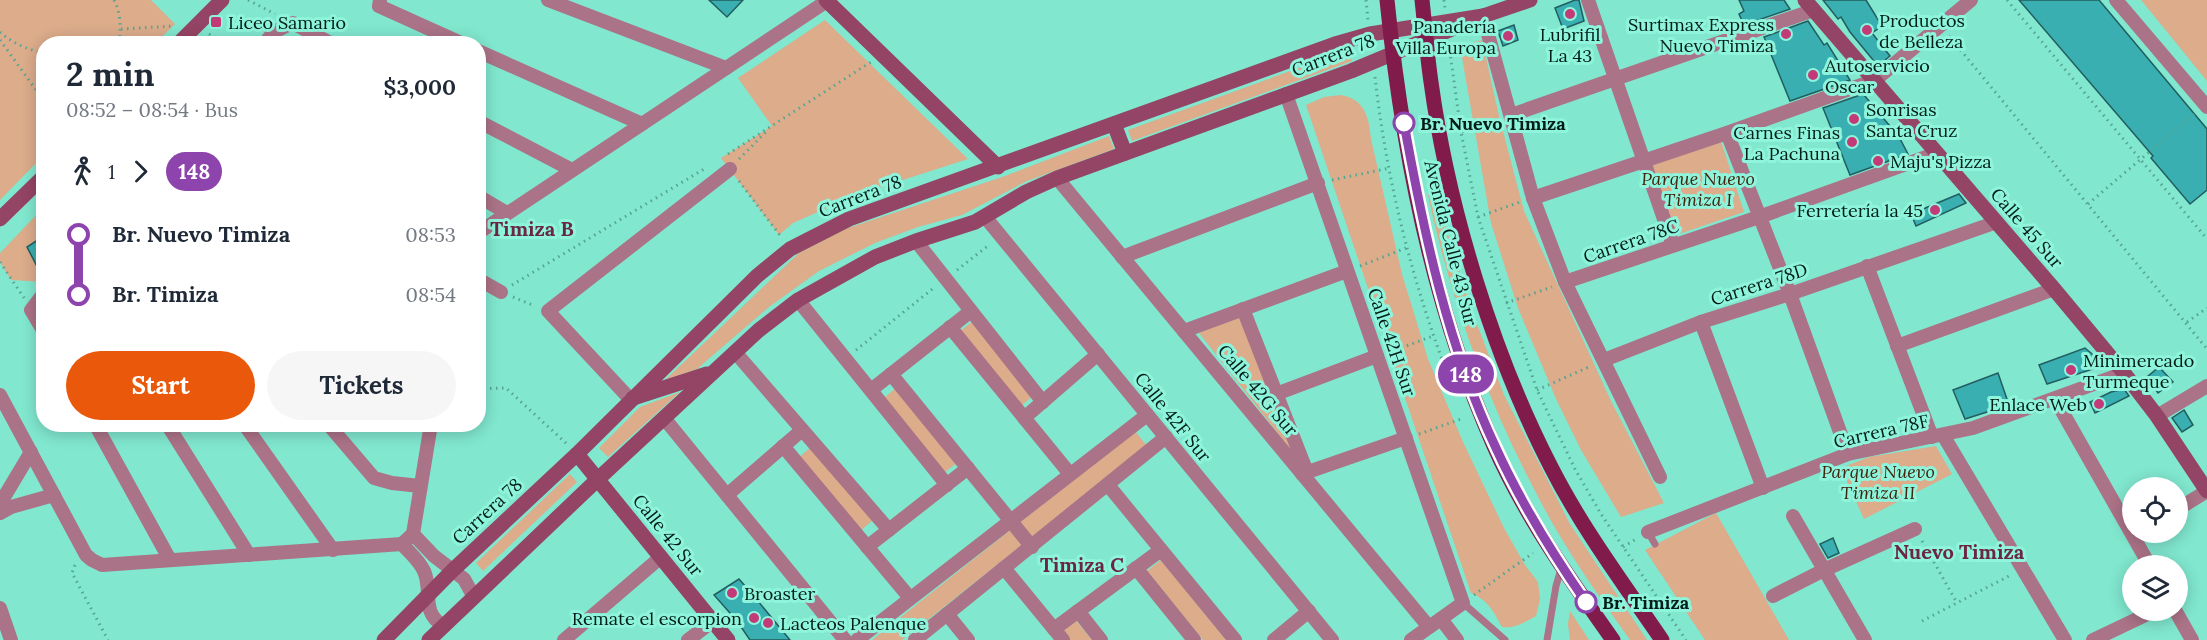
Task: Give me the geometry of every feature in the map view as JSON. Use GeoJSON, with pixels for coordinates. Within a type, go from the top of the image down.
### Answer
{"type":"FeatureCollection","features":[{"type":"Feature","properties":{"kind":"main road","name":"Avenida Calle 43 Sur"},"geometry":{"type":"LineString","coordinates":[[1387,0],[1393,53],[1420,207],[1464,370],[1491,438],[1528,512],[1561,566],[1613,640]]}},
{"type":"Feature","properties":{"kind":"main road","name":"Avenida Calle 43 Sur"},"geometry":{"type":"LineString","coordinates":[[1422,0],[1437,122],[1457,210],[1476,277],[1519,398],[1551,466],[1579,517],[1662,640]]}},
{"type":"Feature","properties":{"kind":"street"},"geometry":{"type":"LineString","coordinates":[[186,36],[222,0]]}},
{"type":"Feature","properties":{"kind":"street"},"geometry":{"type":"LineString","coordinates":[[548,0],[726,68]]}},
{"type":"Feature","properties":{"kind":"street"},"geometry":{"type":"LineString","coordinates":[[486,227],[826,0],[998,166]]}},
{"type":"Feature","properties":{"kind":"street","name":"Carrera 78"},"geometry":{"type":"LineString","coordinates":[[429,640],[713,372],[777,315],[798,300],[875,257],[986,218],[1026,192],[1057,178],[1393,53],[1426,33],[1530,0]]}},
{"type":"Feature","properties":{"kind":"street"},"geometry":{"type":"LineString","coordinates":[[1588,0],[1673,245]]}},
{"type":"Feature","properties":{"kind":"street"},"geometry":{"type":"LineString","coordinates":[[1533,198],[1727,133],[1875,80],[1971,0]]}},
{"type":"Feature","properties":{"kind":"street"},"geometry":{"type":"LineString","coordinates":[[2116,0],[2206,106]]}},
{"type":"Feature","properties":{"kind":"street"},"geometry":{"type":"LineString","coordinates":[[380,3],[447,36]]}},
{"type":"Feature","properties":{"kind":"street"},"geometry":{"type":"LineString","coordinates":[[1511,115],[1615,79],[1809,5]]}},
{"type":"Feature","properties":{"kind":"street","name":"Calle 45 Sur"},"geometry":{"type":"LineString","coordinates":[[1809,5],[2124,373],[2157,416],[2207,491]]}},
{"type":"Feature","properties":{"kind":"street"},"geometry":{"type":"LineString","coordinates":[[1483,16],[1533,198],[1565,282],[1660,477]]}},
{"type":"Feature","properties":{"kind":"street"},"geometry":{"type":"LineString","coordinates":[[272,36],[278,30],[293,23],[317,36]]}},
{"type":"Feature","properties":{"kind":"street","name":"Carrera 78"},"geometry":{"type":"LineString","coordinates":[[384,640],[453,570],[577,454],[630,399],[757,276],[790,249],[849,219],[1335,44],[1390,31],[1426,33]]}},
{"type":"Feature","properties":{"kind":"street"},"geometry":{"type":"LineString","coordinates":[[486,55],[642,124]]}},
{"type":"Feature","properties":{"kind":"street","name":"Calle 42H Sur"},"geometry":{"type":"LineString","coordinates":[[1286,94],[1463,603]]}},
{"type":"Feature","properties":{"kind":"street"},"geometry":{"type":"LineString","coordinates":[[1114,124],[1125,153]]}},
{"type":"Feature","properties":{"kind":"street"},"geometry":{"type":"LineString","coordinates":[[486,125],[572,170]]}},
{"type":"Feature","properties":{"kind":"street"},"geometry":{"type":"LineString","coordinates":[[1727,133],[1790,294],[1848,454]]}},
{"type":"Feature","properties":{"kind":"street","name":"Carrera 78C"},"geometry":{"type":"LineString","coordinates":[[1565,282],[1760,217],[1937,153]]}},
{"type":"Feature","properties":{"kind":"street"},"geometry":{"type":"LineString","coordinates":[[713,372],[630,399],[548,311],[726,164]]}},
{"type":"Feature","properties":{"kind":"street","name":"Calle 42G Sur"},"geometry":{"type":"LineString","coordinates":[[1057,178],[1305,473],[1429,627]]}},
{"type":"Feature","properties":{"kind":"street"},"geometry":{"type":"LineString","coordinates":[[1122,256],[1318,183]]}},
{"type":"Feature","properties":{"kind":"street"},"geometry":{"type":"LineString","coordinates":[[0,219],[36,184]]}},
{"type":"Feature","properties":{"kind":"street"},"geometry":{"type":"LineString","coordinates":[[486,201],[507,213]]}},
{"type":"Feature","properties":{"kind":"street","name":"Calle 42F Sur"},"geometry":{"type":"LineString","coordinates":[[986,218],[1332,640]]}},
{"type":"Feature","properties":{"kind":"street","name":"Carrera 78D"},"geometry":{"type":"LineString","coordinates":[[1604,360],[1701,322],[1790,294],[1997,222]]}},
{"type":"Feature","properties":{"kind":"street"},"geometry":{"type":"LineString","coordinates":[[916,241],[1043,402]]}},
{"type":"Feature","properties":{"kind":"street"},"geometry":{"type":"LineString","coordinates":[[1867,266],[1898,346],[1938,436],[2024,568],[2064,640]]}},
{"type":"Feature","properties":{"kind":"street"},"geometry":{"type":"LineString","coordinates":[[1184,331],[1347,271]]}},
{"type":"Feature","properties":{"kind":"street"},"geometry":{"type":"LineString","coordinates":[[486,284],[501,292]]}},
{"type":"Feature","properties":{"kind":"street"},"geometry":{"type":"LineString","coordinates":[[1898,346],[2054,289]]}},
{"type":"Feature","properties":{"kind":"street"},"geometry":{"type":"LineString","coordinates":[[798,300],[947,485]]}},
{"type":"Feature","properties":{"kind":"street"},"geometry":{"type":"LineString","coordinates":[[36,303],[31,310],[36,318]]}},
{"type":"Feature","properties":{"kind":"street"},"geometry":{"type":"LineString","coordinates":[[1243,309],[1305,473],[1406,438]]}},
{"type":"Feature","properties":{"kind":"street"},"geometry":{"type":"LineString","coordinates":[[871,390],[971,311]]}},
{"type":"Feature","properties":{"kind":"street"},"geometry":{"type":"LineString","coordinates":[[1701,322],[1763,488]]}},
{"type":"Feature","properties":{"kind":"street"},"geometry":{"type":"LineString","coordinates":[[950,327],[1071,474]]}},
{"type":"Feature","properties":{"kind":"street"},"geometry":{"type":"LineString","coordinates":[[735,352],[889,530]]}},
{"type":"Feature","properties":{"kind":"street"},"geometry":{"type":"LineString","coordinates":[[1024,418],[1098,354]]}},
{"type":"Feature","properties":{"kind":"street"},"geometry":{"type":"LineString","coordinates":[[1276,394],[1377,356]]}},
{"type":"Feature","properties":{"kind":"street","name":"Carrera 78F"},"geometry":{"type":"LineString","coordinates":[[1652,538],[1763,488],[1848,454],[1973,428],[2124,373]]}},
{"type":"Feature","properties":{"kind":"street"},"geometry":{"type":"LineString","coordinates":[[891,374],[1032,546]]}},
{"type":"Feature","properties":{"kind":"street"},"geometry":{"type":"LineString","coordinates":[[2157,416],[2207,386]]}},
{"type":"Feature","properties":{"kind":"street"},"geometry":{"type":"LineString","coordinates":[[0,395],[86,555],[102,565],[402,544],[413,534],[430,432]]}},
{"type":"Feature","properties":{"kind":"street"},"geometry":{"type":"LineString","coordinates":[[2055,399],[2122,509]]}},
{"type":"Feature","properties":{"kind":"street"},"geometry":{"type":"LineString","coordinates":[[857,640],[1147,414]]}},
{"type":"Feature","properties":{"kind":"street"},"geometry":{"type":"LineString","coordinates":[[664,418],[845,640]]}},
{"type":"Feature","properties":{"kind":"street"},"geometry":{"type":"LineString","coordinates":[[727,495],[802,430]]}},
{"type":"Feature","properties":{"kind":"street"},"geometry":{"type":"LineString","coordinates":[[99,432],[170,560]]}},
{"type":"Feature","properties":{"kind":"street"},"geometry":{"type":"LineString","coordinates":[[173,432],[249,555]]}},
{"type":"Feature","properties":{"kind":"street"},"geometry":{"type":"LineString","coordinates":[[250,432],[333,550]]}},
{"type":"Feature","properties":{"kind":"street"},"geometry":{"type":"LineString","coordinates":[[335,432],[374,478],[392,483],[420,486]]}},
{"type":"Feature","properties":{"kind":"street"},"geometry":{"type":"LineString","coordinates":[[915,640],[1166,437]]}},
{"type":"Feature","properties":{"kind":"street"},"geometry":{"type":"LineString","coordinates":[[783,446],[910,598]]}},
{"type":"Feature","properties":{"kind":"street"},"geometry":{"type":"LineString","coordinates":[[0,504],[31,452]]}},
{"type":"Feature","properties":{"kind":"street","name":"Calle 42 Sur"},"geometry":{"type":"LineString","coordinates":[[577,454],[728,640]]}},
{"type":"Feature","properties":{"kind":"street"},"geometry":{"type":"LineString","coordinates":[[867,547],[968,468]]}},
{"type":"Feature","properties":{"kind":"street"},"geometry":{"type":"LineString","coordinates":[[1108,485],[1235,640]]}},
{"type":"Feature","properties":{"kind":"street"},"geometry":{"type":"LineString","coordinates":[[2188,503],[2207,491]]}},
{"type":"Feature","properties":{"kind":"street"},"geometry":{"type":"LineString","coordinates":[[0,513],[11,507],[54,495]]}},
{"type":"Feature","properties":{"kind":"street"},"geometry":{"type":"LineString","coordinates":[[1793,516],[1864,640]]}},
{"type":"Feature","properties":{"kind":"street"},"geometry":{"type":"LineString","coordinates":[[1773,596],[1915,529]]}},
{"type":"Feature","properties":{"kind":"street"},"geometry":{"type":"LineString","coordinates":[[413,534],[434,556],[469,584],[474,597]]}},
{"type":"Feature","properties":{"kind":"street"},"geometry":{"type":"LineString","coordinates":[[402,544],[424,571],[429,594],[427,602],[432,617],[444,626]]}},
{"type":"Feature","properties":{"kind":"street"},"geometry":{"type":"LineString","coordinates":[[1004,568],[1058,635],[1078,611],[1161,550]]}},
{"type":"Feature","properties":{"kind":"street"},"geometry":{"type":"LineString","coordinates":[[564,640],[661,557]]}},
{"type":"Feature","properties":{"kind":"street"},"geometry":{"type":"LineString","coordinates":[[1136,568],[1194,640]]}},
{"type":"Feature","properties":{"kind":"street"},"geometry":{"type":"LineString","coordinates":[[1411,640],[1463,603]]}},
{"type":"Feature","properties":{"kind":"street"},"geometry":{"type":"LineString","coordinates":[[0,608],[11,640]]}},
{"type":"Feature","properties":{"kind":"street"},"geometry":{"type":"LineString","coordinates":[[1078,611],[1101,640]]}},
{"type":"Feature","properties":{"kind":"street"},"geometry":{"type":"LineString","coordinates":[[1274,640],[1309,611]]}},
{"type":"Feature","properties":{"kind":"street"},"geometry":{"type":"LineString","coordinates":[[947,614],[968,640]]}},
{"type":"Feature","properties":{"kind":"street"},"geometry":{"type":"LineString","coordinates":[[1441,618],[1457,640]]}},
{"type":"Feature","properties":{"kind":"street"},"geometry":{"type":"LineString","coordinates":[[688,640],[713,621]]}},
{"type":"Feature","properties":{"kind":"street"},"geometry":{"type":"LineString","coordinates":[[2093,640],[2133,621]]}},
{"type":"Feature","properties":{"kind":"street"},"geometry":{"type":"LineString","coordinates":[[2181,621],[2192,640]]}},
{"type":"Feature","properties":{"kind":"lane"},"geometry":{"type":"LineString","coordinates":[[1547,640],[1561,566]]}},
{"type":"Feature","properties":{"kind":"lane"},"geometry":{"type":"LineString","coordinates":[[1463,603],[1505,640]]}},
{"type":"Feature","properties":{"kind":"path"},"geometry":{"type":"LineString","coordinates":[[114,0],[121,29],[120,36]]}},
{"type":"Feature","properties":{"kind":"path"},"geometry":{"type":"LineString","coordinates":[[248,0],[293,23]]}},
{"type":"Feature","properties":{"kind":"path"},"geometry":{"type":"LineString","coordinates":[[1366,0],[1368,15]]}},
{"type":"Feature","properties":{"kind":"path"},"geometry":{"type":"LineString","coordinates":[[2007,0],[2207,239]]}},
{"type":"Feature","properties":{"kind":"path"},"geometry":{"type":"LineString","coordinates":[[1941,25],[2207,350]]}},
{"type":"Feature","properties":{"kind":"path"},"geometry":{"type":"LineString","coordinates":[[121,29],[186,26]]}},
{"type":"Feature","properties":{"kind":"path"},"geometry":{"type":"LineString","coordinates":[[0,32],[9,40],[36,50]]}},
{"type":"Feature","properties":{"kind":"path"},"geometry":{"type":"LineString","coordinates":[[0,40],[36,91]]}},
{"type":"Feature","properties":{"kind":"path"},"geometry":{"type":"LineString","coordinates":[[726,164],[772,126],[882,55]]}},
{"type":"Feature","properties":{"kind":"path"},"geometry":{"type":"LineString","coordinates":[[1453,75],[1461,132],[1478,217],[1537,390],[1575,469],[1601,513],[1686,640]]}},
{"type":"Feature","properties":{"kind":"path"},"geometry":{"type":"LineString","coordinates":[[2088,204],[2206,106]]}},
{"type":"Feature","properties":{"kind":"path"},"geometry":{"type":"LineString","coordinates":[[1461,132],[1511,115]]}},
{"type":"Feature","properties":{"kind":"path"},"geometry":{"type":"LineString","coordinates":[[726,164],[772,126]]}},
{"type":"Feature","properties":{"kind":"path"},"geometry":{"type":"LineString","coordinates":[[726,164],[790,249]]}},
{"type":"Feature","properties":{"kind":"path"},"geometry":{"type":"LineString","coordinates":[[501,292],[711,165]]}},
{"type":"Feature","properties":{"kind":"path"},"geometry":{"type":"LineString","coordinates":[[1318,183],[1389,168]]}},
{"type":"Feature","properties":{"kind":"path"},"geometry":{"type":"LineString","coordinates":[[1478,217],[1533,198]]}},
{"type":"Feature","properties":{"kind":"path"},"geometry":{"type":"LineString","coordinates":[[845,359],[1000,236]]}},
{"type":"Feature","properties":{"kind":"path"},"geometry":{"type":"LineString","coordinates":[[1347,271],[1406,248]]}},
{"type":"Feature","properties":{"kind":"path"},"geometry":{"type":"LineString","coordinates":[[0,262],[31,310]]}},
{"type":"Feature","properties":{"kind":"path","name":"Carrera 78C"},"geometry":{"type":"LineString","coordinates":[[1506,303],[1565,282]]}},
{"type":"Feature","properties":{"kind":"path"},"geometry":{"type":"LineString","coordinates":[[501,292],[548,311]]}},
{"type":"Feature","properties":{"kind":"path"},"geometry":{"type":"LineString","coordinates":[[2186,323],[2207,308]]}},
{"type":"Feature","properties":{"kind":"path"},"geometry":{"type":"LineString","coordinates":[[1377,356],[1433,336]]}},
{"type":"Feature","properties":{"kind":"path"},"geometry":{"type":"LineString","coordinates":[[1537,390],[1604,360]]}},
{"type":"Feature","properties":{"kind":"path"},"geometry":{"type":"LineString","coordinates":[[486,389],[506,388],[577,454]]}},
{"type":"Feature","properties":{"kind":"path"},"geometry":{"type":"LineString","coordinates":[[1406,438],[1464,418]]}},
{"type":"Feature","properties":{"kind":"path"},"geometry":{"type":"LineString","coordinates":[[1915,529],[1956,603]]}},
{"type":"Feature","properties":{"kind":"path"},"geometry":{"type":"LineString","coordinates":[[1463,603],[1533,553]]}},
{"type":"Feature","properties":{"kind":"path"},"geometry":{"type":"LineString","coordinates":[[1922,621],[2024,568]]}},
{"type":"Feature","properties":{"kind":"path"},"geometry":{"type":"LineString","coordinates":[[72,573],[108,640]]}},
{"type":"Feature","properties":{"kind":"green space"},"geometry":{"type":"Polygon","coordinates":[[[0,0],[151,0],[175,24],[163,36],[36,36],[36,163],[0,200],[0,0]]]}},
{"type":"Feature","properties":{"kind":"green space"},"geometry":{"type":"Polygon","coordinates":[[[2141,0],[2207,0],[2207,81],[2141,0]]]}},
{"type":"Feature","properties":{"kind":"green space"},"geometry":{"type":"Polygon","coordinates":[[[825,20],[968,159],[859,194],[793,223],[779,235],[721,158],[772,126],[738,78],[825,20]]]}},
{"type":"Feature","properties":{"kind":"green space"},"geometry":{"type":"Polygon","coordinates":[[[1482,40],[1524,211],[1611,401],[1664,503],[1621,517],[1581,450],[1556,399],[1518,308],[1491,223],[1460,46],[1482,40]]]}},
{"type":"Feature","properties":{"kind":"green space"},"geometry":{"type":"Polygon","coordinates":[[[1348,50],[1352,61],[1132,141],[1128,130],[1348,50]]]}},
{"type":"Feature","properties":{"kind":"green space"},"geometry":{"type":"Polygon","coordinates":[[[1341,95],[1361,105],[1367,117],[1402,274],[1428,359],[1463,442],[1504,528],[1525,565],[1538,582],[1540,599],[1536,616],[1524,623],[1502,627],[1486,603],[1471,593],[1306,105],[1324,97],[1341,95]]]}},
{"type":"Feature","properties":{"kind":"green space"},"geometry":{"type":"Polygon","coordinates":[[[1109,136],[1114,149],[1027,181],[962,215],[918,227],[875,243],[819,271],[769,307],[697,369],[665,380],[799,253],[848,228],[1005,176],[1109,136]]]}},
{"type":"Feature","properties":{"kind":"green space","name":"Parque Nuevo Timiza I"},"geometry":{"type":"Polygon","coordinates":[[[1721,141],[1744,212],[1676,235],[1652,164],[1721,141]]]}},
{"type":"Feature","properties":{"kind":"green space"},"geometry":{"type":"Polygon","coordinates":[[[1434,194],[1472,311],[1504,395],[1570,524],[1647,640],[1630,640],[1554,526],[1513,447],[1463,323],[1428,195],[1434,194]]]}},
{"type":"Feature","properties":{"kind":"green space"},"geometry":{"type":"Polygon","coordinates":[[[36,215],[36,282],[11,280],[0,262],[0,253],[36,215]]]}},
{"type":"Feature","properties":{"kind":"green space"},"geometry":{"type":"Polygon","coordinates":[[[1241,315],[1291,450],[1199,333],[1241,315]]]}},
{"type":"Feature","properties":{"kind":"green space"},"geometry":{"type":"Polygon","coordinates":[[[973,321],[1034,395],[1021,406],[959,332],[973,321]]]}},
{"type":"Feature","properties":{"kind":"green space"},"geometry":{"type":"Polygon","coordinates":[[[897,387],[958,462],[944,473],[883,399],[897,387]]]}},
{"type":"Feature","properties":{"kind":"green space"},"geometry":{"type":"Polygon","coordinates":[[[680,392],[608,457],[599,448],[640,407],[680,392]]]}},
{"type":"Feature","properties":{"kind":"green space"},"geometry":{"type":"Polygon","coordinates":[[[1135,431],[1147,446],[902,640],[872,640],[1135,431]]]}},
{"type":"Feature","properties":{"kind":"green space","name":"Parque Nuevo Timiza II"},"geometry":{"type":"Polygon","coordinates":[[[1936,446],[1952,474],[1864,519],[1841,468],[1869,457],[1936,446]]]}},
{"type":"Feature","properties":{"kind":"green space"},"geometry":{"type":"Polygon","coordinates":[[[811,447],[873,520],[860,531],[797,459],[811,447]]]}},
{"type":"Feature","properties":{"kind":"green space"},"geometry":{"type":"Polygon","coordinates":[[[570,474],[577,482],[483,571],[476,563],[570,474]]]}},
{"type":"Feature","properties":{"kind":"green space"},"geometry":{"type":"Polygon","coordinates":[[[1716,513],[1789,640],[1705,640],[1645,550],[1716,513]]]}},
{"type":"Feature","properties":{"kind":"green space"},"geometry":{"type":"Polygon","coordinates":[[[1161,560],[1226,640],[1203,640],[1147,571],[1161,560]]]}},
{"type":"Feature","properties":{"kind":"green space"},"geometry":{"type":"Polygon","coordinates":[[[1570,611],[1589,640],[1570,640],[1568,624],[1570,611]]]}},
{"type":"Feature","properties":{"kind":"green space"},"geometry":{"type":"Polygon","coordinates":[[[1073,617],[1092,640],[1069,640],[1059,628],[1073,617]]]}},
{"type":"Feature","properties":{"kind":"building"},"geometry":{"type":"Polygon","coordinates":[[[709,0],[743,0],[727,17],[709,0]]]}},
{"type":"Feature","properties":{"kind":"building","name":"Lubrifil La 43"},"geometry":{"type":"Polygon","coordinates":[[[1579,0],[1584,21],[1563,29],[1555,8],[1579,0]]]}},
{"type":"Feature","properties":{"kind":"building"},"geometry":{"type":"Polygon","coordinates":[[[1739,0],[1784,0],[1790,9],[1744,25],[1739,14],[1744,11],[1739,0]]]}},
{"type":"Feature","properties":{"kind":"building"},"geometry":{"type":"Polygon","coordinates":[[[1823,0],[1866,0],[1882,26],[1872,33],[1890,56],[1878,66],[1850,32],[1841,17],[1838,19],[1823,0]]]}},
{"type":"Feature","properties":{"kind":"building"},"geometry":{"type":"Polygon","coordinates":[[[2019,0],[2099,0],[2207,129],[2207,190],[2190,204],[2151,158],[2153,156],[2019,0]]]}},
{"type":"Feature","properties":{"kind":"building"},"geometry":{"type":"Polygon","coordinates":[[[1808,21],[1824,45],[1827,43],[1850,80],[1790,101],[1764,37],[1808,21]]]}},
{"type":"Feature","properties":{"kind":"building","name":"Panadería Villa Europa"},"geometry":{"type":"Polygon","coordinates":[[[1514,25],[1518,40],[1503,46],[1498,31],[1514,25]]]}},
{"type":"Feature","properties":{"kind":"building"},"geometry":{"type":"Polygon","coordinates":[[[1864,95],[1899,137],[1908,154],[1850,175],[1823,108],[1864,95]]]}},
{"type":"Feature","properties":{"kind":"building","name":"Ferretería la 45"},"geometry":{"type":"Polygon","coordinates":[[[1959,194],[1966,203],[1916,226],[1911,214],[1959,194]]]}},
{"type":"Feature","properties":{"kind":"building"},"geometry":{"type":"Polygon","coordinates":[[[36,241],[36,264],[27,247],[36,241]]]}},
{"type":"Feature","properties":{"kind":"building","name":"Minimercado Turmeque"},"geometry":{"type":"Polygon","coordinates":[[[2085,348],[2105,365],[2047,384],[2039,365],[2085,348]]]}},
{"type":"Feature","properties":{"kind":"building"},"geometry":{"type":"Polygon","coordinates":[[[2159,367],[2173,382],[2158,393],[2147,377],[2159,367]]]}},
{"type":"Feature","properties":{"kind":"building"},"geometry":{"type":"Polygon","coordinates":[[[1998,373],[2009,405],[1965,419],[1953,390],[1998,373]]]}},
{"type":"Feature","properties":{"kind":"building"},"geometry":{"type":"Polygon","coordinates":[[[2124,389],[2129,396],[2095,413],[2090,402],[2111,392],[2124,389]]]}},
{"type":"Feature","properties":{"kind":"building"},"geometry":{"type":"Polygon","coordinates":[[[2184,410],[2193,425],[2182,432],[2172,418],[2184,410]]]}},
{"type":"Feature","properties":{"kind":"building"},"geometry":{"type":"Polygon","coordinates":[[[1833,538],[1839,553],[1828,558],[1820,544],[1833,538]]]}},
{"type":"Feature","properties":{"kind":"building"},"geometry":{"type":"Polygon","coordinates":[[[739,579],[790,640],[750,640],[714,595],[739,579]]]}},
{"type":"Feature","properties":{"kind":"bus line","name":"148"},"geometry":{"type":"LineString","coordinates":[[1404,123],[1413,176],[1430,249],[1464,370],[1495,447],[1528,512],[1586,602]]}},
{"type":"Feature","properties":{"kind":"place","name":"Lubrifil La 43"},"geometry":{"type":"Point","coordinates":[1570,14]}},
{"type":"Feature","properties":{"kind":"place","name":"Liceo Samario"},"geometry":{"type":"Point","coordinates":[216,22]}},
{"type":"Feature","properties":{"kind":"place","name":"Productos de Belleza"},"geometry":{"type":"Point","coordinates":[1867,30]}},
{"type":"Feature","properties":{"kind":"place","name":"Surtimax Express Nuevo Timiza"},"geometry":{"type":"Point","coordinates":[1786,34]}},
{"type":"Feature","properties":{"kind":"place","name":"Panadería Villa Europa"},"geometry":{"type":"Point","coordinates":[1508,36]}},
{"type":"Feature","properties":{"kind":"place","name":"Autoservicio Oscar"},"geometry":{"type":"Point","coordinates":[1813,75]}},
{"type":"Feature","properties":{"kind":"place","name":"Sonrisas Santa Cruz"},"geometry":{"type":"Point","coordinates":[1854,119]}},
{"type":"Feature","properties":{"kind":"place","name":"Br. Nuevo Timiza"},"geometry":{"type":"Point","coordinates":[1404,123]}},
{"type":"Feature","properties":{"kind":"place","name":"Carnes Finas La Pachuna"},"geometry":{"type":"Point","coordinates":[1852,142]}},
{"type":"Feature","properties":{"kind":"place","name":"Maju's Pizza"},"geometry":{"type":"Point","coordinates":[1878,161]}},
{"type":"Feature","properties":{"kind":"place","name":"Ferretería la 45"},"geometry":{"type":"Point","coordinates":[1935,210]}},
{"type":"Feature","properties":{"kind":"place","name":"Minimercado Turmeque"},"geometry":{"type":"Point","coordinates":[2071,370]}},
{"type":"Feature","properties":{"kind":"place","name":"Enlace Web"},"geometry":{"type":"Point","coordinates":[2099,404]}},
{"type":"Feature","properties":{"kind":"place","name":"Broaster"},"geometry":{"type":"Point","coordinates":[732,593]}},
{"type":"Feature","properties":{"kind":"place","name":"Br. Timiza"},"geometry":{"type":"Point","coordinates":[1586,602]}},
{"type":"Feature","properties":{"kind":"place","name":"Remate el escorpion"},"geometry":{"type":"Point","coordinates":[754,618]}},
{"type":"Feature","properties":{"kind":"place","name":"Lacteos Palenque"},"geometry":{"type":"Point","coordinates":[768,623]}},
{"type":"Feature","properties":{"kind":"district","name":"Timiza B"},"geometry":{"type":"Point","coordinates":[532,228]}},
{"type":"Feature","properties":{"kind":"district","name":"Nuevo Timiza"},"geometry":{"type":"Point","coordinates":[1959,551]}},
{"type":"Feature","properties":{"kind":"district","name":"Timiza C"},"geometry":{"type":"Point","coordinates":[1082,564]}}]}
